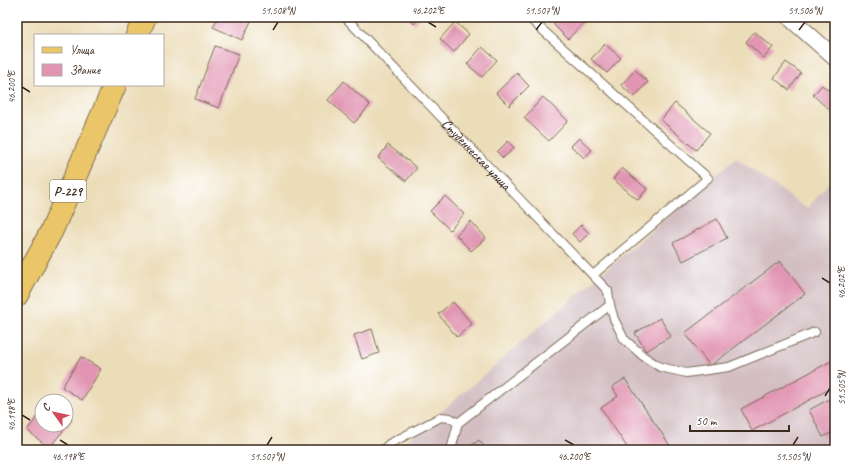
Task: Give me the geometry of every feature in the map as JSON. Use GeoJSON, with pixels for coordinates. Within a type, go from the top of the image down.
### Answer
{"type":"FeatureCollection","features":[{"type":"Feature","properties":{"kind":"main road"},"geometry":{"type":"LineString","coordinates":[[137,34],[145,17]]}},
{"type":"Feature","properties":{"kind":"main road","name":"Р-229"},"geometry":{"type":"LineString","coordinates":[[17,295],[52,230],[115,86]]}},
{"type":"Feature","properties":{"kind":"street"},"geometry":{"type":"LineString","coordinates":[[789,17],[835,58]]}},
{"type":"Feature","properties":{"kind":"lane","name":"Студенческая улица"},"geometry":{"type":"LineString","coordinates":[[345,17],[608,291],[610,305]]}},
{"type":"Feature","properties":{"kind":"lane"},"geometry":{"type":"LineString","coordinates":[[528,17],[708,178],[593,275]]}},
{"type":"Feature","properties":{"kind":"lane"},"geometry":{"type":"LineString","coordinates":[[451,450],[458,423],[610,305],[614,318],[624,339],[643,356],[660,367],[686,374],[729,367],[815,332]]}},
{"type":"Feature","properties":{"kind":"lane"},"geometry":{"type":"LineString","coordinates":[[383,450],[389,444],[441,417],[450,418],[458,423]]}},
{"type":"Feature","properties":{"kind":"shaded area"},"geometry":{"type":"Polygon","coordinates":[[[736,158],[807,209],[835,175],[835,450],[394,450],[421,429],[736,158]]]}},
{"type":"Feature","properties":{"kind":"building"},"geometry":{"type":"Polygon","coordinates":[[[218,17],[253,17],[242,40],[213,27],[218,17]]]}},
{"type":"Feature","properties":{"kind":"building"},"geometry":{"type":"Polygon","coordinates":[[[407,17],[420,17],[414,24],[407,17]]]}},
{"type":"Feature","properties":{"kind":"building"},"geometry":{"type":"Polygon","coordinates":[[[559,17],[585,17],[587,19],[568,39],[553,24],[559,17]]]}},
{"type":"Feature","properties":{"kind":"building"},"geometry":{"type":"Polygon","coordinates":[[[455,22],[469,34],[454,52],[440,39],[455,22]]]}},
{"type":"Feature","properties":{"kind":"building"},"geometry":{"type":"Polygon","coordinates":[[[754,32],[773,47],[764,58],[746,42],[754,32]]]}},
{"type":"Feature","properties":{"kind":"building"},"geometry":{"type":"Polygon","coordinates":[[[605,44],[621,58],[607,73],[591,59],[605,44]]]}},
{"type":"Feature","properties":{"kind":"building"},"geometry":{"type":"Polygon","coordinates":[[[215,46],[239,54],[219,108],[195,99],[215,46]]]}},
{"type":"Feature","properties":{"kind":"building"},"geometry":{"type":"Polygon","coordinates":[[[482,47],[497,60],[482,77],[467,64],[482,47]]]}},
{"type":"Feature","properties":{"kind":"building"},"geometry":{"type":"Polygon","coordinates":[[[786,62],[801,73],[789,90],[774,78],[786,62]]]}},
{"type":"Feature","properties":{"kind":"building"},"geometry":{"type":"Polygon","coordinates":[[[635,70],[648,82],[634,97],[621,85],[635,70]]]}},
{"type":"Feature","properties":{"kind":"building"},"geometry":{"type":"Polygon","coordinates":[[[517,73],[529,86],[509,106],[496,93],[517,73]]]}},
{"type":"Feature","properties":{"kind":"building"},"geometry":{"type":"Polygon","coordinates":[[[344,81],[370,105],[354,123],[328,100],[344,81]]]}},
{"type":"Feature","properties":{"kind":"building"},"geometry":{"type":"Polygon","coordinates":[[[822,85],[835,96],[835,115],[813,95],[822,85]]]}},
{"type":"Feature","properties":{"kind":"building"},"geometry":{"type":"Polygon","coordinates":[[[543,97],[568,121],[549,141],[524,118],[543,97]]]}},
{"type":"Feature","properties":{"kind":"building"},"geometry":{"type":"Polygon","coordinates":[[[675,103],[710,133],[696,150],[661,120],[675,103]]]}},
{"type":"Feature","properties":{"kind":"building"},"geometry":{"type":"Polygon","coordinates":[[[579,138],[592,150],[584,158],[571,146],[579,138]]]}},
{"type":"Feature","properties":{"kind":"building"},"geometry":{"type":"Polygon","coordinates":[[[508,141],[514,148],[503,158],[497,152],[508,141]]]}},
{"type":"Feature","properties":{"kind":"building"},"geometry":{"type":"Polygon","coordinates":[[[388,145],[417,168],[406,181],[378,158],[388,145]]]}},
{"type":"Feature","properties":{"kind":"building"},"geometry":{"type":"Polygon","coordinates":[[[622,168],[647,189],[638,200],[613,179],[622,168]]]}},
{"type":"Feature","properties":{"kind":"building"},"geometry":{"type":"Polygon","coordinates":[[[445,196],[464,214],[450,230],[430,211],[445,196]]]}},
{"type":"Feature","properties":{"kind":"building"},"geometry":{"type":"Polygon","coordinates":[[[717,219],[727,238],[683,261],[673,243],[717,219]]]}},
{"type":"Feature","properties":{"kind":"building"},"geometry":{"type":"Polygon","coordinates":[[[471,221],[486,238],[471,251],[456,235],[471,221]]]}},
{"type":"Feature","properties":{"kind":"building"},"geometry":{"type":"Polygon","coordinates":[[[581,225],[589,233],[580,242],[572,234],[581,225]]]}},
{"type":"Feature","properties":{"kind":"building"},"geometry":{"type":"Polygon","coordinates":[[[780,261],[805,294],[710,366],[685,333],[780,261]]]}},
{"type":"Feature","properties":{"kind":"building"},"geometry":{"type":"Polygon","coordinates":[[[453,302],[472,324],[457,337],[438,314],[453,302]]]}},
{"type":"Feature","properties":{"kind":"building"},"geometry":{"type":"Polygon","coordinates":[[[660,318],[671,336],[646,351],[635,333],[660,318]]]}},
{"type":"Feature","properties":{"kind":"building"},"geometry":{"type":"Polygon","coordinates":[[[372,329],[379,353],[362,359],[354,335],[372,329]]]}},
{"type":"Feature","properties":{"kind":"building"},"geometry":{"type":"Polygon","coordinates":[[[81,357],[101,369],[82,400],[74,395],[74,393],[71,393],[62,387],[81,357]]]}},
{"type":"Feature","properties":{"kind":"building"},"geometry":{"type":"Polygon","coordinates":[[[835,359],[835,386],[752,431],[741,409],[835,359]]]}},
{"type":"Feature","properties":{"kind":"building"},"geometry":{"type":"Polygon","coordinates":[[[625,379],[673,450],[629,450],[601,408],[618,396],[612,387],[625,379]]]}},
{"type":"Feature","properties":{"kind":"building"},"geometry":{"type":"Polygon","coordinates":[[[835,396],[835,431],[823,437],[809,410],[835,396]]]}},
{"type":"Feature","properties":{"kind":"building"},"geometry":{"type":"Polygon","coordinates":[[[34,421],[34,433],[61,433],[49,448],[27,430],[34,421]]]}},
{"type":"Feature","properties":{"kind":"building"},"geometry":{"type":"Polygon","coordinates":[[[479,440],[487,450],[465,450],[479,440]]]}}]}
